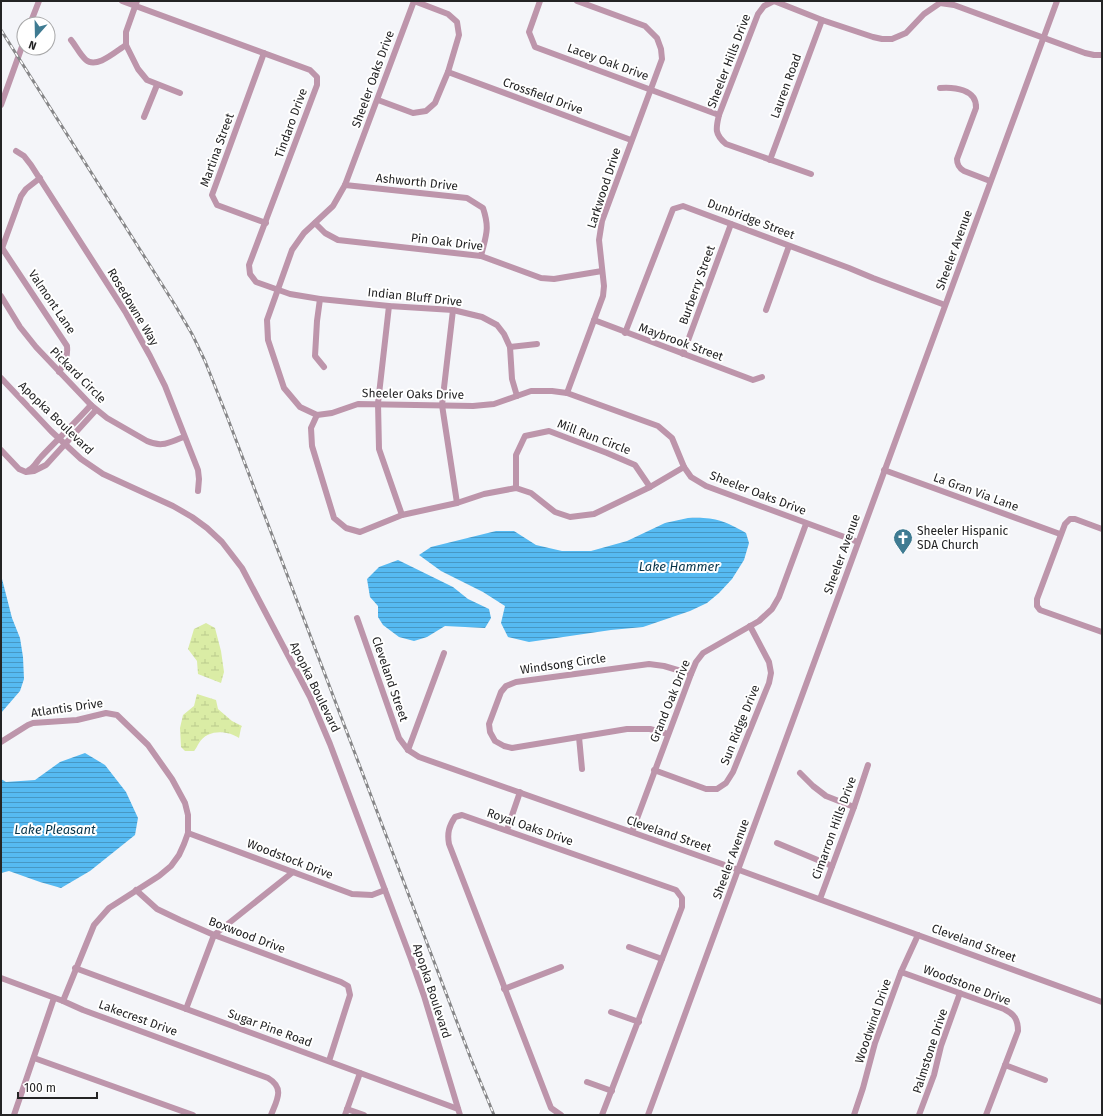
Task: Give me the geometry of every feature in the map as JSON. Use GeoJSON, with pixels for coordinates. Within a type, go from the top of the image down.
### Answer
{"type":"FeatureCollection","features":[{"type":"Feature","properties":{"kind":"street"},"geometry":{"type":"LineString","coordinates":[[33,16],[39,1]]}},
{"type":"Feature","properties":{"kind":"street","name":"Tindaro Drive"},"geometry":{"type":"LineString","coordinates":[[122,1],[136,4],[310,70],[317,77],[317,85],[250,265],[250,274],[256,282],[279,289]]}},
{"type":"Feature","properties":{"kind":"street"},"geometry":{"type":"LineString","coordinates":[[378,100],[413,113],[426,111],[435,103],[448,72],[459,35],[457,22],[448,14],[414,1]]}},
{"type":"Feature","properties":{"kind":"street","name":"Sheeler Oaks Drive"},"geometry":{"type":"LineString","coordinates":[[414,1],[345,185],[333,206],[304,233],[292,250],[267,320],[268,340],[284,388],[300,407],[317,415],[332,413],[358,404],[378,403],[473,406],[494,404],[531,391],[567,393],[658,426],[672,438],[684,467],[691,477],[706,486],[858,542]]}},
{"type":"Feature","properties":{"kind":"street","name":"Lacey Oak Drive"},"geometry":{"type":"LineString","coordinates":[[540,1],[528,32],[535,47],[719,115]]}},
{"type":"Feature","properties":{"kind":"street","name":"Larkwood Drive"},"geometry":{"type":"LineString","coordinates":[[567,393],[603,296],[604,286],[599,240],[602,221],[662,59],[661,49],[657,38],[645,26],[577,1]]}},
{"type":"Feature","properties":{"kind":"street","name":"Sheeler Hills Drive"},"geometry":{"type":"LineString","coordinates":[[811,174],[726,144],[719,138],[716,127],[719,115],[758,14],[764,6],[774,1],[822,20],[873,37],[892,39],[906,34],[924,14],[940,4],[954,5],[1085,53],[1102,55]]}},
{"type":"Feature","properties":{"kind":"street","name":"Sheeler Avenue"},"geometry":{"type":"LineString","coordinates":[[648,1115],[1057,1]]}},
{"type":"Feature","properties":{"kind":"street"},"geometry":{"type":"LineString","coordinates":[[136,4],[126,32],[126,45],[138,70],[147,80],[180,93]]}},
{"type":"Feature","properties":{"kind":"street","name":"Lauren Road"},"geometry":{"type":"LineString","coordinates":[[770,160],[822,20]]}},
{"type":"Feature","properties":{"kind":"street"},"geometry":{"type":"LineString","coordinates":[[71,40],[86,60],[92,63],[99,63],[126,45]]}},
{"type":"Feature","properties":{"kind":"street","name":"Martina Street"},"geometry":{"type":"LineString","coordinates":[[264,53],[212,195],[217,205],[266,223]]}},
{"type":"Feature","properties":{"kind":"street"},"geometry":{"type":"LineString","coordinates":[[1,104],[19,56]]}},
{"type":"Feature","properties":{"kind":"street","name":"Crossfield Drive"},"geometry":{"type":"LineString","coordinates":[[448,72],[631,140]]}},
{"type":"Feature","properties":{"kind":"street"},"geometry":{"type":"LineString","coordinates":[[144,117],[157,85]]}},
{"type":"Feature","properties":{"kind":"street"},"geometry":{"type":"LineString","coordinates":[[940,88],[956,88],[970,94],[974,98],[976,108],[957,164],[960,169],[990,181]]}},
{"type":"Feature","properties":{"kind":"street","name":"Rosedowne Way"},"geometry":{"type":"LineString","coordinates":[[16,151],[24,156],[40,178],[140,337],[165,386],[198,470],[198,491]]}},
{"type":"Feature","properties":{"kind":"street"},"geometry":{"type":"LineString","coordinates":[[2,249],[21,196],[26,189],[40,178]]}},
{"type":"Feature","properties":{"kind":"street","name":"Ashworth Drive"},"geometry":{"type":"LineString","coordinates":[[345,185],[467,198],[482,208],[487,221],[481,256]]}},
{"type":"Feature","properties":{"kind":"street","name":"Dunbridge Street"},"geometry":{"type":"LineString","coordinates":[[626,333],[673,209],[683,206],[945,305]]}},
{"type":"Feature","properties":{"kind":"street","name":"Pin Oak Drive"},"geometry":{"type":"LineString","coordinates":[[315,223],[325,233],[338,240],[481,256],[541,278],[554,279],[602,271]]}},
{"type":"Feature","properties":{"kind":"street","name":"Burberry Street"},"geometry":{"type":"LineString","coordinates":[[684,354],[731,224]]}},
{"type":"Feature","properties":{"kind":"street"},"geometry":{"type":"LineString","coordinates":[[766,310],[789,246]]}},
{"type":"Feature","properties":{"kind":"street","name":"Valmont Lane"},"geometry":{"type":"LineString","coordinates":[[2,249],[67,346],[68,354],[59,372]]}},
{"type":"Feature","properties":{"kind":"street","name":"Indian Bluff Drive"},"geometry":{"type":"LineString","coordinates":[[279,289],[290,294],[320,299],[389,306],[453,310],[482,317],[497,325],[504,334],[510,347],[512,379],[517,396]]}},
{"type":"Feature","properties":{"kind":"street","name":"Pickard Circle"},"geometry":{"type":"LineString","coordinates":[[1,296],[20,327],[36,347],[96,410],[156,445],[162,445],[184,437]]}},
{"type":"Feature","properties":{"kind":"street"},"geometry":{"type":"LineString","coordinates":[[320,299],[314,356],[324,367]]}},
{"type":"Feature","properties":{"kind":"street"},"geometry":{"type":"LineString","coordinates":[[389,306],[378,403],[379,449],[402,515]]}},
{"type":"Feature","properties":{"kind":"street"},"geometry":{"type":"LineString","coordinates":[[453,310],[442,405],[457,503]]}},
{"type":"Feature","properties":{"kind":"street","name":"Maybrook Street"},"geometry":{"type":"LineString","coordinates":[[594,320],[753,380],[762,377]]}},
{"type":"Feature","properties":{"kind":"street"},"geometry":{"type":"LineString","coordinates":[[510,347],[537,344]]}},
{"type":"Feature","properties":{"kind":"street","name":"Apopka Boulevard"},"geometry":{"type":"LineString","coordinates":[[1,378],[59,439],[88,465],[103,474],[173,506],[192,517],[215,535],[235,557],[248,578],[316,709],[333,750],[424,996],[459,1112]]}},
{"type":"Feature","properties":{"kind":"street"},"geometry":{"type":"LineString","coordinates":[[26,472],[33,467],[91,405]]}},
{"type":"Feature","properties":{"kind":"street"},"geometry":{"type":"LineString","coordinates":[[1,450],[19,468],[26,472],[34,471],[46,465],[96,410]]}},
{"type":"Feature","properties":{"kind":"street"},"geometry":{"type":"LineString","coordinates":[[317,415],[311,428],[312,446],[334,518],[346,528],[360,532],[402,515],[457,503],[484,494],[516,488],[531,493],[555,512],[570,517],[594,514],[650,487],[684,467]]}},
{"type":"Feature","properties":{"kind":"street","name":"Mill Run Circle"},"geometry":{"type":"LineString","coordinates":[[516,488],[516,455],[525,436],[549,431],[635,465],[650,487]]}},
{"type":"Feature","properties":{"kind":"street","name":"La Gran Via Lane"},"geometry":{"type":"LineString","coordinates":[[884,470],[1060,534]]}},
{"type":"Feature","properties":{"kind":"street"},"geometry":{"type":"LineString","coordinates":[[1102,529],[1075,519],[1070,519],[1065,524],[1037,599],[1037,606],[1040,610],[1102,632]]}},
{"type":"Feature","properties":{"kind":"street","name":"Grand Oak Drive"},"geometry":{"type":"LineString","coordinates":[[632,832],[654,770],[696,662],[703,653],[750,626],[772,609],[779,597],[806,524]]}},
{"type":"Feature","properties":{"kind":"street","name":"Cleveland Street"},"geometry":{"type":"LineString","coordinates":[[357,618],[399,738],[408,750],[419,757],[820,899],[1102,1002]]}},
{"type":"Feature","properties":{"kind":"street","name":"Sun Ridge Drive"},"geometry":{"type":"LineString","coordinates":[[654,770],[706,789],[717,789],[726,783],[733,772],[769,683],[771,673],[769,662],[750,626]]}},
{"type":"Feature","properties":{"kind":"street"},"geometry":{"type":"LineString","coordinates":[[408,750],[444,653]]}},
{"type":"Feature","properties":{"kind":"street","name":"Windsong Circle"},"geometry":{"type":"LineString","coordinates":[[668,734],[650,729],[639,728],[512,748],[495,741],[490,732],[489,724],[501,692],[506,686],[516,682],[650,664],[664,666],[691,674]]}},
{"type":"Feature","properties":{"kind":"street","name":"Atlantis Drive"},"geometry":{"type":"LineString","coordinates":[[1,742],[33,723],[77,720],[106,713],[115,714],[148,745],[176,784],[185,803],[188,815],[188,833],[179,855],[171,866],[159,876],[109,908],[94,925],[75,968],[63,1001]]}},
{"type":"Feature","properties":{"kind":"street"},"geometry":{"type":"LineString","coordinates":[[579,737],[582,769]]}},
{"type":"Feature","properties":{"kind":"street","name":"Cimarron Hills Drive"},"geometry":{"type":"LineString","coordinates":[[820,899],[868,765]]}},
{"type":"Feature","properties":{"kind":"street"},"geometry":{"type":"LineString","coordinates":[[800,773],[826,796],[854,807]]}},
{"type":"Feature","properties":{"kind":"street"},"geometry":{"type":"LineString","coordinates":[[507,830],[520,792]]}},
{"type":"Feature","properties":{"kind":"street","name":"Royal Oaks Drive"},"geometry":{"type":"LineString","coordinates":[[561,1115],[550,1108],[449,844],[447,835],[450,824],[455,817],[462,815],[676,890],[682,898],[682,907],[602,1115]]}},
{"type":"Feature","properties":{"kind":"street","name":"Woodstock Drive"},"geometry":{"type":"LineString","coordinates":[[188,833],[352,894],[365,896],[385,890]]}},
{"type":"Feature","properties":{"kind":"street"},"geometry":{"type":"LineString","coordinates":[[777,843],[832,866]]}},
{"type":"Feature","properties":{"kind":"street"},"geometry":{"type":"LineString","coordinates":[[186,1009],[214,935],[293,872]]}},
{"type":"Feature","properties":{"kind":"street","name":"Boxwood Drive"},"geometry":{"type":"LineString","coordinates":[[136,890],[158,909],[180,920],[214,935],[341,982],[348,986],[350,995],[329,1061]]}},
{"type":"Feature","properties":{"kind":"street","name":"Woodwind Drive"},"geometry":{"type":"LineString","coordinates":[[854,1115],[875,1043],[918,935]]}},
{"type":"Feature","properties":{"kind":"street"},"geometry":{"type":"LineString","coordinates":[[629,947],[662,959]]}},
{"type":"Feature","properties":{"kind":"street"},"geometry":{"type":"LineString","coordinates":[[504,989],[561,967]]}},
{"type":"Feature","properties":{"kind":"street","name":"Sugar Pine Road"},"geometry":{"type":"LineString","coordinates":[[75,968],[360,1072],[459,1112]]}},
{"type":"Feature","properties":{"kind":"street","name":"Woodstone Drive"},"geometry":{"type":"LineString","coordinates":[[902,972],[1004,1009],[1015,1016],[1018,1024],[1018,1031],[986,1115]]}},
{"type":"Feature","properties":{"kind":"street","name":"Lakecrest Drive"},"geometry":{"type":"LineString","coordinates":[[1,978],[276,1082],[278,1097],[272,1115]]}},
{"type":"Feature","properties":{"kind":"street","name":"Palmstone Drive"},"geometry":{"type":"LineString","coordinates":[[919,1115],[933,1079],[941,1046],[960,993]]}},
{"type":"Feature","properties":{"kind":"street"},"geometry":{"type":"LineString","coordinates":[[14,1115],[54,998]]}},
{"type":"Feature","properties":{"kind":"street"},"geometry":{"type":"LineString","coordinates":[[611,1012],[639,1022]]}},
{"type":"Feature","properties":{"kind":"street"},"geometry":{"type":"LineString","coordinates":[[34,1058],[193,1115]]}},
{"type":"Feature","properties":{"kind":"street"},"geometry":{"type":"LineString","coordinates":[[1005,1065],[1045,1080]]}},
{"type":"Feature","properties":{"kind":"street"},"geometry":{"type":"LineString","coordinates":[[360,1072],[346,1112],[364,1115]]}},
{"type":"Feature","properties":{"kind":"street"},"geometry":{"type":"LineString","coordinates":[[587,1082],[612,1091]]}},
{"type":"Feature","properties":{"kind":"green space"},"geometry":{"type":"Polygon","coordinates":[[[206,623],[215,628],[221,651],[224,672],[221,683],[198,674],[197,661],[188,649],[194,629],[206,623]]]}},
{"type":"Feature","properties":{"kind":"green space"},"geometry":{"type":"Polygon","coordinates":[[[197,694],[216,700],[218,709],[232,721],[242,726],[239,738],[229,733],[218,732],[207,735],[203,738],[194,751],[185,751],[181,747],[180,728],[183,715],[194,706],[197,694]]]}},
{"type":"Feature","properties":{"kind":"water","name":"Lake Hammer"},"geometry":{"type":"Polygon","coordinates":[[[688,518],[718,520],[746,533],[749,543],[744,560],[732,579],[707,603],[690,611],[643,627],[611,630],[529,642],[508,637],[501,623],[505,606],[483,592],[441,571],[419,555],[431,547],[496,531],[514,531],[536,545],[562,551],[591,551],[627,541],[665,523],[688,518]]]}},
{"type":"Feature","properties":{"kind":"water"},"geometry":{"type":"Polygon","coordinates":[[[398,560],[453,587],[468,599],[489,609],[491,618],[485,628],[445,626],[427,637],[414,641],[399,637],[383,625],[378,617],[378,606],[370,597],[367,579],[379,567],[398,560]]]}},
{"type":"Feature","properties":{"kind":"water"},"geometry":{"type":"Polygon","coordinates":[[[1,575],[12,618],[20,638],[24,679],[20,691],[1,713],[1,575]]]}},
{"type":"Feature","properties":{"kind":"water","name":"Lake Pleasant"},"geometry":{"type":"Polygon","coordinates":[[[85,753],[105,765],[126,792],[138,818],[135,835],[90,871],[61,888],[9,871],[1,873],[1,779],[6,782],[35,780],[60,762],[85,753]]]}},
{"type":"Feature","properties":{"kind":"railway"},"geometry":{"type":"LineString","coordinates":[[1,30],[175,305],[192,334],[205,361],[471,1059],[494,1115]]}},
{"type":"Feature","properties":{"kind":"place","name":"Sheeler Hispanic SDA Church"},"geometry":{"type":"Point","coordinates":[903,555]}}]}
